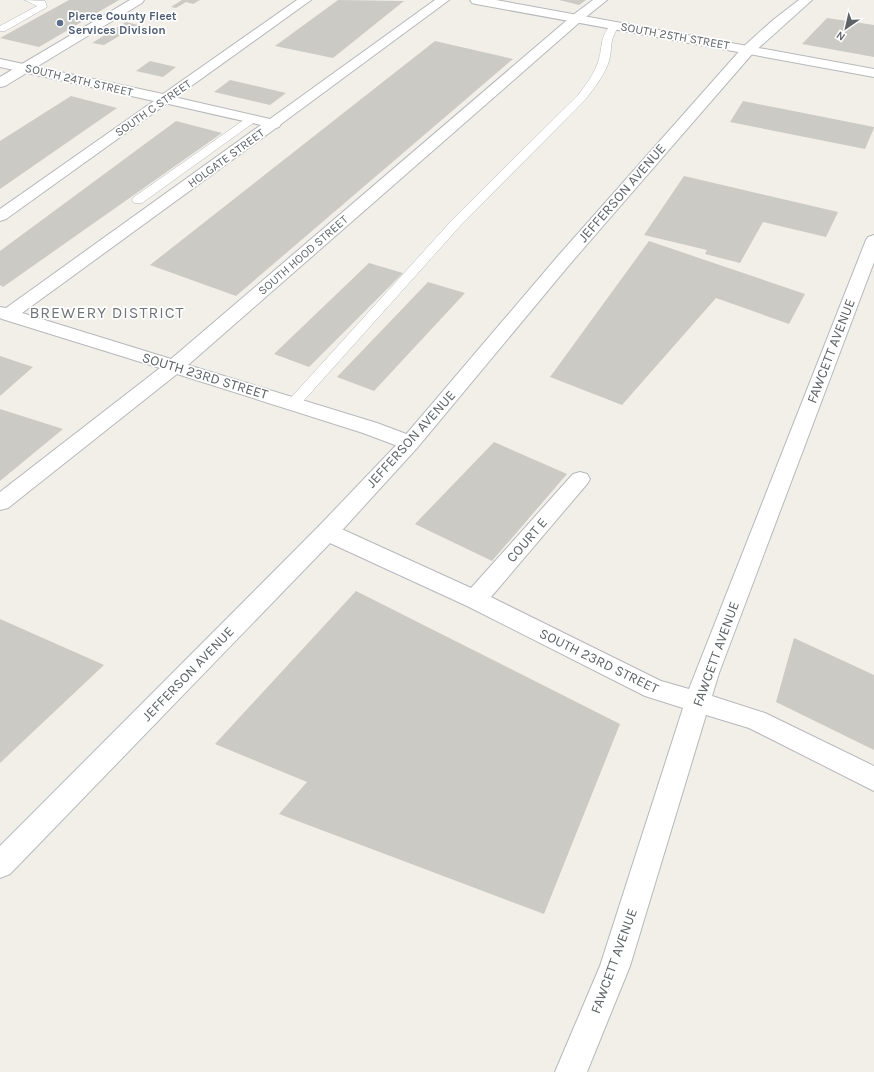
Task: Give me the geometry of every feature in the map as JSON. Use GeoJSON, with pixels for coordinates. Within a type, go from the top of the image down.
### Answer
{"type":"FeatureCollection","features":[{"type":"Feature","properties":{"kind":"street"},"geometry":{"type":"LineString","coordinates":[[0,83],[138,0]]}},
{"type":"Feature","properties":{"kind":"street","name":"SOUTH C STREET"},"geometry":{"type":"LineString","coordinates":[[0,216],[305,0]]}},
{"type":"Feature","properties":{"kind":"street","name":"HOLGATE STREET"},"geometry":{"type":"LineString","coordinates":[[4,313],[274,124],[443,0]]}},
{"type":"Feature","properties":{"kind":"street","name":"SOUTH 25TH STREET"},"geometry":{"type":"LineString","coordinates":[[476,0],[874,73]]}},
{"type":"Feature","properties":{"kind":"street","name":"SOUTH HOOD STREET"},"geometry":{"type":"LineString","coordinates":[[0,504],[174,366],[577,18],[601,0]]}},
{"type":"Feature","properties":{"kind":"street","name":"JEFFERSON AVENUE"},"geometry":{"type":"LineString","coordinates":[[0,865],[327,532],[410,443],[564,260],[748,50],[777,23],[806,0]]}},
{"type":"Feature","properties":{"kind":"street","name":"SOUTH 24TH STREET"},"geometry":{"type":"LineString","coordinates":[[0,63],[274,124]]}},
{"type":"Feature","properties":{"kind":"street","name":"FAWCETT AVENUE"},"geometry":{"type":"LineString","coordinates":[[571,1072],[615,966],[707,673],[874,240]]}},
{"type":"Feature","properties":{"kind":"street","name":"SOUTH 23RD STREET"},"geometry":{"type":"LineString","coordinates":[[4,313],[370,428],[410,443]]}},
{"type":"Feature","properties":{"kind":"street","name":"COURT E"},"geometry":{"type":"LineString","coordinates":[[475,600],[580,479]]}},
{"type":"Feature","properties":{"kind":"street","name":"SOUTH 23RD STREET"},"geometry":{"type":"LineString","coordinates":[[327,532],[475,600],[654,689],[756,720],[874,779]]}},
{"type":"Feature","properties":{"kind":"lane"},"geometry":{"type":"LineString","coordinates":[[2,28],[42,7],[42,3],[30,0]]}},
{"type":"Feature","properties":{"kind":"lane"},"geometry":{"type":"LineString","coordinates":[[293,404],[457,222],[582,98],[594,81],[604,61],[607,34],[615,25]]}},
{"type":"Feature","properties":{"kind":"lane"},"geometry":{"type":"LineString","coordinates":[[138,200],[252,119]]}},
{"type":"Feature","properties":{"kind":"building"},"geometry":{"type":"Polygon","coordinates":[[[69,0],[119,0],[39,47],[0,38],[69,0]]]}},
{"type":"Feature","properties":{"kind":"building"},"geometry":{"type":"Polygon","coordinates":[[[182,0],[200,0],[193,4],[186,2],[176,8],[171,7],[182,0]]]}},
{"type":"Feature","properties":{"kind":"building"},"geometry":{"type":"Polygon","coordinates":[[[338,0],[404,1],[333,58],[275,46],[338,0]]]}},
{"type":"Feature","properties":{"kind":"building"},"geometry":{"type":"Polygon","coordinates":[[[559,0],[586,0],[579,5],[559,0]]]}},
{"type":"Feature","properties":{"kind":"building"},"geometry":{"type":"Polygon","coordinates":[[[827,18],[874,25],[874,57],[802,44],[827,18]]]}},
{"type":"Feature","properties":{"kind":"building"},"geometry":{"type":"Polygon","coordinates":[[[126,22],[138,25],[104,45],[92,43],[126,22]]]}},
{"type":"Feature","properties":{"kind":"building"},"geometry":{"type":"Polygon","coordinates":[[[435,41],[513,59],[236,296],[150,265],[435,41]]]}},
{"type":"Feature","properties":{"kind":"building"},"geometry":{"type":"Polygon","coordinates":[[[150,61],[176,67],[163,77],[136,71],[150,61]]]}},
{"type":"Feature","properties":{"kind":"building"},"geometry":{"type":"Polygon","coordinates":[[[230,80],[286,93],[270,105],[214,92],[230,80]]]}},
{"type":"Feature","properties":{"kind":"building"},"geometry":{"type":"Polygon","coordinates":[[[71,96],[117,108],[0,189],[0,141],[71,96]]]}},
{"type":"Feature","properties":{"kind":"building"},"geometry":{"type":"Polygon","coordinates":[[[743,101],[874,128],[865,149],[730,122],[743,101]]]}},
{"type":"Feature","properties":{"kind":"building"},"geometry":{"type":"Polygon","coordinates":[[[176,121],[222,133],[3,287],[0,285],[0,251],[176,121]]]}},
{"type":"Feature","properties":{"kind":"building"},"geometry":{"type":"Polygon","coordinates":[[[684,176],[838,212],[826,237],[763,222],[740,263],[705,254],[707,250],[644,235],[684,176]]]}},
{"type":"Feature","properties":{"kind":"building"},"geometry":{"type":"Polygon","coordinates":[[[649,241],[805,294],[789,324],[716,298],[622,405],[550,377],[649,241]]]}},
{"type":"Feature","properties":{"kind":"building"},"geometry":{"type":"Polygon","coordinates":[[[369,263],[403,273],[309,367],[274,354],[369,263]]]}},
{"type":"Feature","properties":{"kind":"building"},"geometry":{"type":"Polygon","coordinates":[[[428,282],[465,293],[374,391],[337,377],[428,282]]]}},
{"type":"Feature","properties":{"kind":"building"},"geometry":{"type":"Polygon","coordinates":[[[0,356],[33,367],[0,396],[0,356]]]}},
{"type":"Feature","properties":{"kind":"building"},"geometry":{"type":"Polygon","coordinates":[[[0,409],[63,429],[0,481],[0,409]]]}},
{"type":"Feature","properties":{"kind":"building"},"geometry":{"type":"Polygon","coordinates":[[[494,442],[567,474],[492,561],[415,524],[494,442]]]}},
{"type":"Feature","properties":{"kind":"building"},"geometry":{"type":"Polygon","coordinates":[[[356,591],[620,724],[544,914],[279,814],[307,782],[215,744],[356,591]]]}},
{"type":"Feature","properties":{"kind":"building"},"geometry":{"type":"Polygon","coordinates":[[[0,619],[104,665],[0,763],[0,619]]]}},
{"type":"Feature","properties":{"kind":"building"},"geometry":{"type":"Polygon","coordinates":[[[794,638],[874,675],[874,750],[776,702],[794,638]]]}},
{"type":"Feature","properties":{"kind":"place","name":"Pierce County Fleet Services Division"},"geometry":{"type":"Point","coordinates":[60,23]}},
{"type":"Feature","properties":{"kind":"district","name":"BREWERY DISTRICT"},"geometry":{"type":"Point","coordinates":[107,312]}}]}
